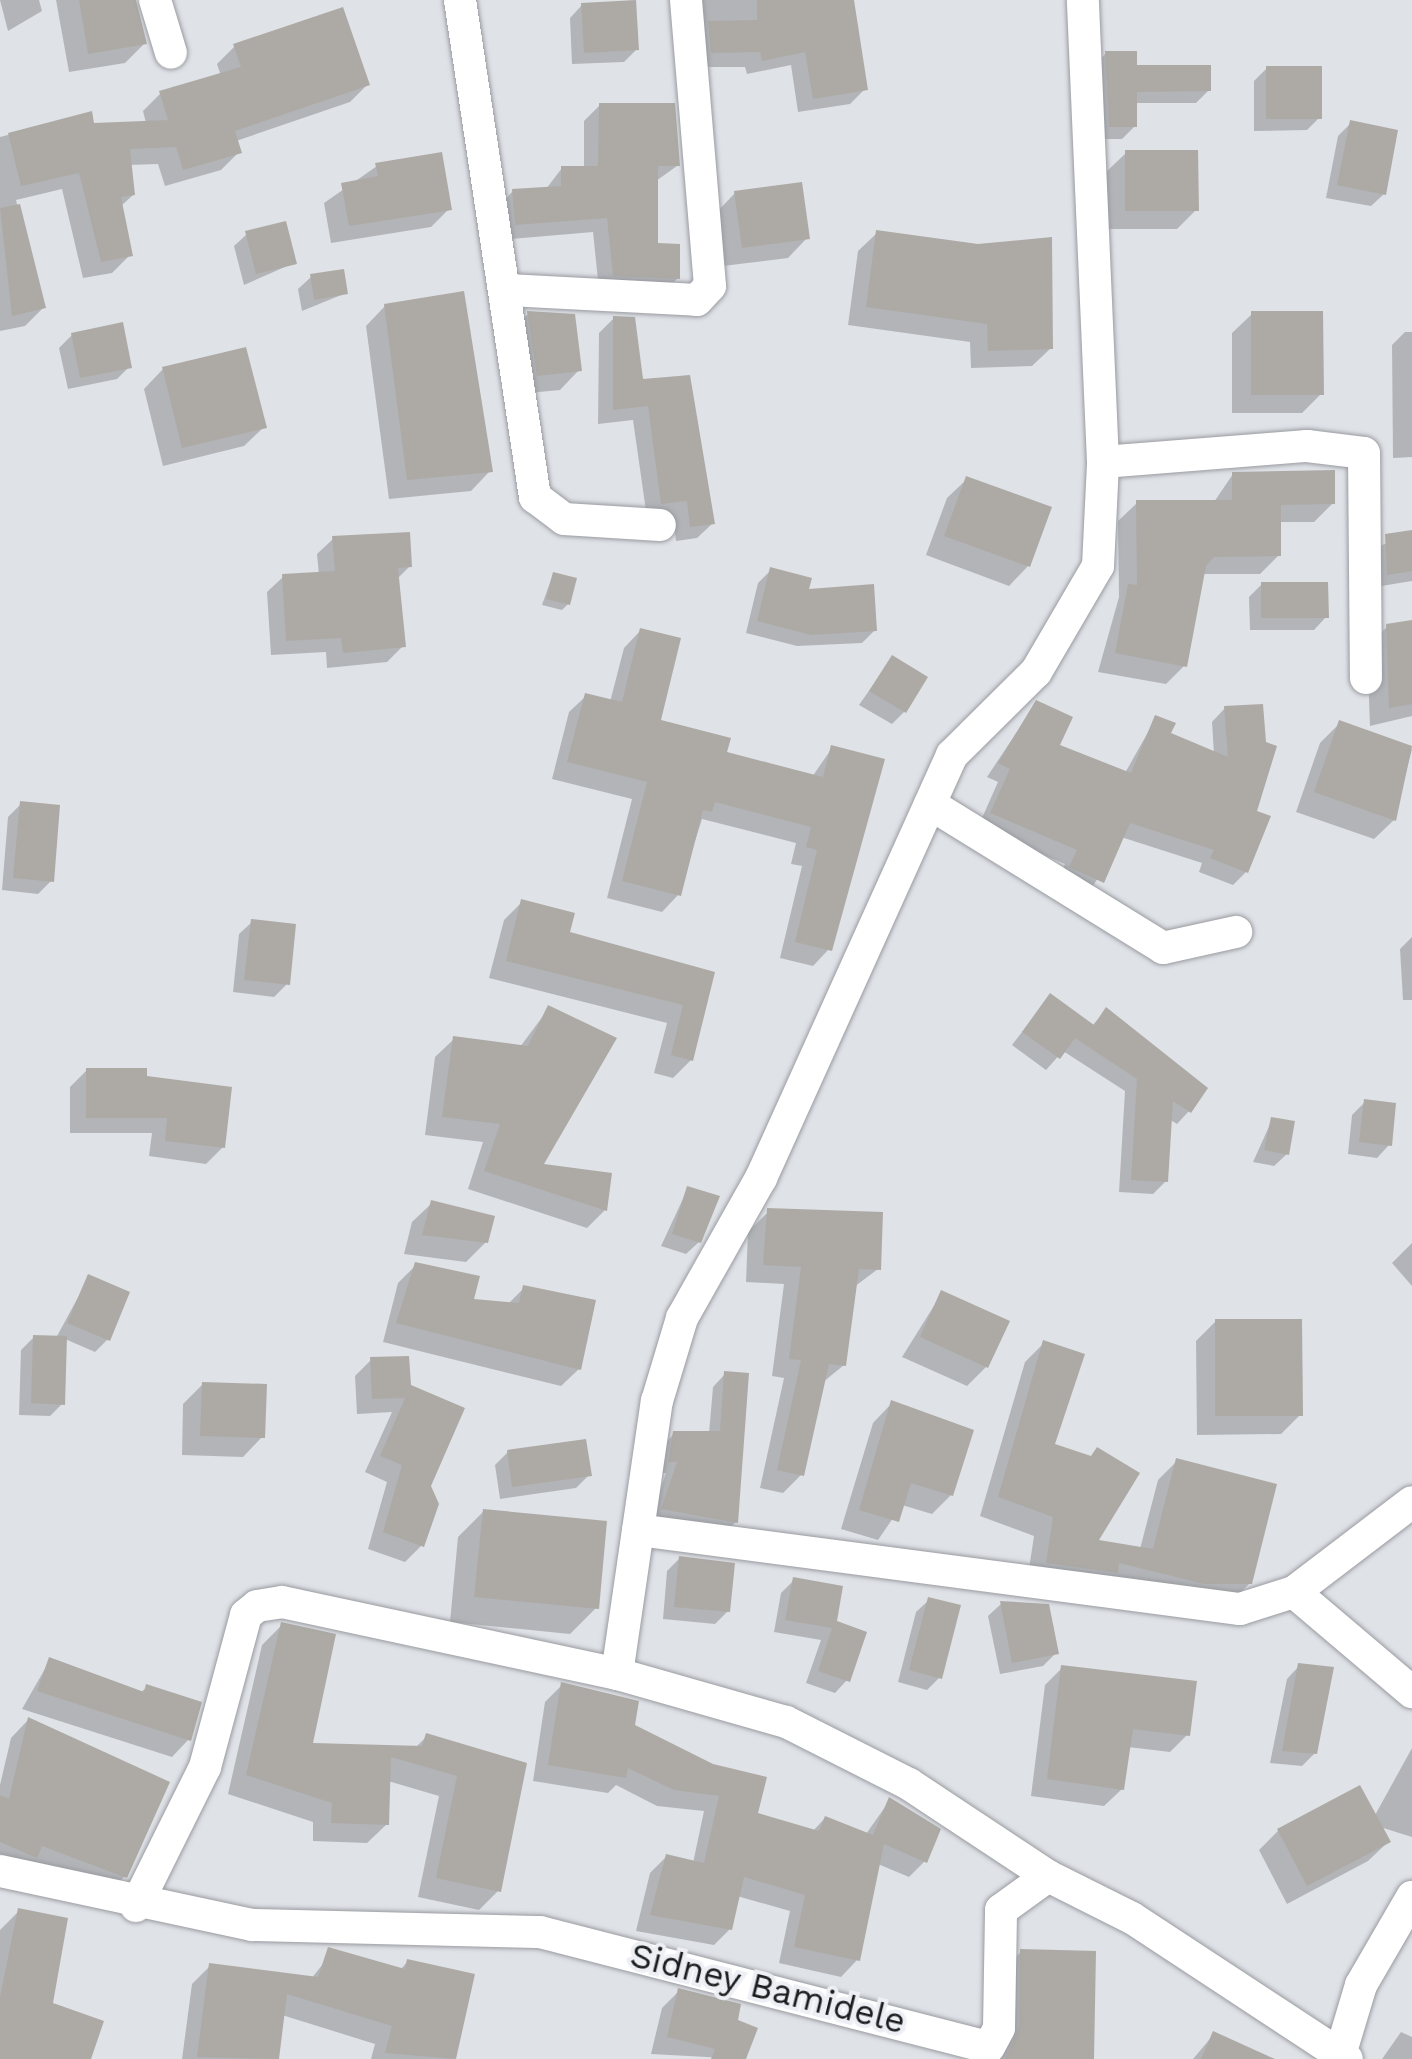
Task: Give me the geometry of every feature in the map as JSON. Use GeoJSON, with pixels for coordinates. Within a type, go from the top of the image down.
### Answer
{"type":"FeatureCollection","features":[{"type":"Feature","properties":{"kind":"street"},"geometry":{"type":"LineString","coordinates":[[155,0],[171,54]]}},
{"type":"Feature","properties":{"kind":"street"},"geometry":{"type":"LineString","coordinates":[[460,0],[508,290],[536,498],[564,518],[660,525]]}},
{"type":"Feature","properties":{"kind":"street"},"geometry":{"type":"LineString","coordinates":[[508,290],[696,300],[710,286],[686,0]]}},
{"type":"Feature","properties":{"kind":"street"},"geometry":{"type":"LineString","coordinates":[[617,1674],[657,1401],[682,1318],[761,1178],[952,755],[998,715],[1072,623],[1104,544],[1083,0]]}},
{"type":"Feature","properties":{"kind":"street"},"geometry":{"type":"LineString","coordinates":[[1103,462],[1308,446],[1364,453],[1366,678]]}},
{"type":"Feature","properties":{"kind":"street"},"geometry":{"type":"LineString","coordinates":[[930,804],[1163,948],[1236,932]]}},
{"type":"Feature","properties":{"kind":"street"},"geometry":{"type":"LineString","coordinates":[[638,1530],[1168,1605],[1240,1609],[1294,1592],[1412,1502]]}},
{"type":"Feature","properties":{"kind":"street"},"geometry":{"type":"LineString","coordinates":[[1294,1592],[1412,1692]]}},
{"type":"Feature","properties":{"kind":"street"},"geometry":{"type":"LineString","coordinates":[[136,1906],[205,1767],[246,1615],[257,1606],[282,1602],[617,1674],[786,1722],[910,1784],[1048,1876],[1132,1918],[1344,2057],[1361,1986],[1412,1897]]}},
{"type":"Feature","properties":{"kind":"street","name":"Sidney Bamidele"},"geometry":{"type":"LineString","coordinates":[[0,1871],[136,1906],[252,1925],[540,1932],[989,2047],[1000,2028],[1000,1910],[1048,1876]]}},
{"type":"Feature","properties":{"kind":"building"},"geometry":{"type":"Polygon","coordinates":[[[79,0],[136,0],[147,44],[88,54],[79,0]]]}},
{"type":"Feature","properties":{"kind":"building"},"geometry":{"type":"Polygon","coordinates":[[[636,0],[639,50],[584,53],[581,3],[636,0]]]}},
{"type":"Feature","properties":{"kind":"building"},"geometry":{"type":"Polygon","coordinates":[[[757,0],[854,0],[868,90],[813,99],[805,52],[762,61],[760,52],[711,53],[708,21],[757,20],[757,0]]]}},
{"type":"Feature","properties":{"kind":"building"},"geometry":{"type":"Polygon","coordinates":[[[343,7],[370,85],[235,131],[242,153],[183,170],[176,147],[130,149],[135,195],[121,197],[133,256],[101,262],[79,173],[21,186],[8,133],[92,111],[94,123],[168,120],[159,91],[241,67],[233,44],[343,7]]]}},
{"type":"Feature","properties":{"kind":"building"},"geometry":{"type":"Polygon","coordinates":[[[1105,51],[1137,51],[1137,65],[1211,65],[1211,91],[1137,92],[1137,127],[1109,127],[1105,51]]]}},
{"type":"Feature","properties":{"kind":"building"},"geometry":{"type":"Polygon","coordinates":[[[1266,66],[1322,66],[1322,119],[1266,119],[1266,66]]]}},
{"type":"Feature","properties":{"kind":"building"},"geometry":{"type":"Polygon","coordinates":[[[599,103],[675,103],[680,166],[658,166],[658,243],[680,244],[680,279],[613,276],[607,218],[515,225],[512,189],[561,186],[561,166],[598,166],[599,103]]]}},
{"type":"Feature","properties":{"kind":"building"},"geometry":{"type":"Polygon","coordinates":[[[1350,120],[1398,130],[1386,195],[1337,185],[1350,120]]]}},
{"type":"Feature","properties":{"kind":"building"},"geometry":{"type":"Polygon","coordinates":[[[1125,150],[1198,150],[1199,211],[1125,211],[1125,150]]]}},
{"type":"Feature","properties":{"kind":"building"},"geometry":{"type":"Polygon","coordinates":[[[442,152],[452,210],[349,226],[341,183],[378,176],[375,163],[442,152]]]}},
{"type":"Feature","properties":{"kind":"building"},"geometry":{"type":"Polygon","coordinates":[[[802,182],[810,239],[742,248],[734,191],[802,182]]]}},
{"type":"Feature","properties":{"kind":"building"},"geometry":{"type":"Polygon","coordinates":[[[20,204],[46,308],[12,316],[0,208],[20,204]]]}},
{"type":"Feature","properties":{"kind":"building"},"geometry":{"type":"Polygon","coordinates":[[[286,221],[297,264],[256,274],[245,231],[286,221]]]}},
{"type":"Feature","properties":{"kind":"building"},"geometry":{"type":"Polygon","coordinates":[[[876,230],[978,244],[1052,237],[1053,349],[988,351],[987,324],[866,307],[876,230]]]}},
{"type":"Feature","properties":{"kind":"building"},"geometry":{"type":"Polygon","coordinates":[[[344,269],[348,294],[314,300],[310,274],[344,269]]]}},
{"type":"Feature","properties":{"kind":"building"},"geometry":{"type":"Polygon","coordinates":[[[464,291],[493,472],[407,480],[384,304],[464,291]]]}},
{"type":"Feature","properties":{"kind":"building"},"geometry":{"type":"Polygon","coordinates":[[[527,311],[575,314],[582,371],[537,376],[527,311]]]}},
{"type":"Feature","properties":{"kind":"building"},"geometry":{"type":"Polygon","coordinates":[[[1251,311],[1323,311],[1324,395],[1251,395],[1251,311]]]}},
{"type":"Feature","properties":{"kind":"building"},"geometry":{"type":"Polygon","coordinates":[[[613,316],[635,317],[643,379],[690,375],[715,524],[690,527],[687,501],[661,504],[648,406],[613,410],[613,316]]]}},
{"type":"Feature","properties":{"kind":"building"},"geometry":{"type":"Polygon","coordinates":[[[123,322],[132,368],[80,378],[71,333],[123,322]]]}},
{"type":"Feature","properties":{"kind":"building"},"geometry":{"type":"Polygon","coordinates":[[[246,347],[267,428],[182,448],[162,367],[246,347]]]}},
{"type":"Feature","properties":{"kind":"building"},"geometry":{"type":"Polygon","coordinates":[[[1335,470],[1335,504],[1281,505],[1281,556],[1214,557],[1206,566],[1187,667],[1115,653],[1128,584],[1137,585],[1136,500],[1232,500],[1232,472],[1335,470]]]}},
{"type":"Feature","properties":{"kind":"building"},"geometry":{"type":"Polygon","coordinates":[[[966,476],[1052,507],[1030,567],[944,536],[966,476]]]}},
{"type":"Feature","properties":{"kind":"building"},"geometry":{"type":"Polygon","coordinates":[[[1412,530],[1412,571],[1387,575],[1385,534],[1412,530]]]}},
{"type":"Feature","properties":{"kind":"building"},"geometry":{"type":"Polygon","coordinates":[[[410,532],[412,567],[398,568],[406,647],[343,653],[341,638],[286,641],[282,574],[335,571],[332,536],[410,532]]]}},
{"type":"Feature","properties":{"kind":"building"},"geometry":{"type":"Polygon","coordinates":[[[770,567],[812,578],[809,589],[874,584],[877,631],[811,635],[757,621],[770,567]]]}},
{"type":"Feature","properties":{"kind":"building"},"geometry":{"type":"Polygon","coordinates":[[[553,572],[577,578],[570,605],[546,599],[553,572]]]}},
{"type":"Feature","properties":{"kind":"building"},"geometry":{"type":"Polygon","coordinates":[[[1261,582],[1328,582],[1329,618],[1261,618],[1261,582]]]}},
{"type":"Feature","properties":{"kind":"building"},"geometry":{"type":"Polygon","coordinates":[[[1412,620],[1412,704],[1389,708],[1386,624],[1412,620]]]}},
{"type":"Feature","properties":{"kind":"building"},"geometry":{"type":"Polygon","coordinates":[[[640,628],[681,638],[661,720],[731,738],[727,752],[823,777],[831,745],[885,759],[832,951],[795,942],[817,850],[806,847],[811,827],[715,802],[712,812],[703,810],[681,896],[622,881],[647,782],[567,762],[585,693],[622,702],[640,628]]]}},
{"type":"Feature","properties":{"kind":"building"},"geometry":{"type":"Polygon","coordinates":[[[892,655],[928,677],[906,713],[869,691],[892,655]]]}},
{"type":"Feature","properties":{"kind":"building"},"geometry":{"type":"Polygon","coordinates":[[[1036,700],[1073,717],[1060,745],[1131,773],[1155,715],[1176,723],[1171,733],[1228,757],[1224,706],[1263,704],[1266,742],[1277,746],[1257,811],[1271,816],[1248,873],[1210,858],[1214,850],[1130,823],[1104,883],[1069,867],[1077,850],[990,813],[1010,769],[998,763],[1036,700]]]}},
{"type":"Feature","properties":{"kind":"building"},"geometry":{"type":"Polygon","coordinates":[[[1339,720],[1412,746],[1396,821],[1314,792],[1339,720]]]}},
{"type":"Feature","properties":{"kind":"building"},"geometry":{"type":"Polygon","coordinates":[[[20,801],[60,805],[54,882],[13,878],[20,801]]]}},
{"type":"Feature","properties":{"kind":"building"},"geometry":{"type":"Polygon","coordinates":[[[521,899],[575,913],[570,932],[715,972],[693,1061],[671,1055],[683,1005],[506,961],[521,899]]]}},
{"type":"Feature","properties":{"kind":"building"},"geometry":{"type":"Polygon","coordinates":[[[251,919],[296,924],[290,985],[244,980],[251,919]]]}},
{"type":"Feature","properties":{"kind":"building"},"geometry":{"type":"Polygon","coordinates":[[[1050,993],[1094,1025],[1106,1007],[1208,1088],[1191,1113],[1173,1101],[1168,1182],[1131,1180],[1137,1079],[1075,1038],[1060,1059],[1022,1032],[1050,993]]]}},
{"type":"Feature","properties":{"kind":"building"},"geometry":{"type":"Polygon","coordinates":[[[548,1005],[617,1038],[544,1164],[612,1173],[607,1211],[484,1171],[500,1124],[442,1117],[453,1036],[528,1046],[548,1005]]]}},
{"type":"Feature","properties":{"kind":"building"},"geometry":{"type":"Polygon","coordinates":[[[86,1068],[147,1068],[147,1076],[232,1087],[225,1148],[165,1141],[167,1118],[86,1118],[86,1068]]]}},
{"type":"Feature","properties":{"kind":"building"},"geometry":{"type":"Polygon","coordinates":[[[1364,1099],[1396,1103],[1392,1146],[1359,1142],[1364,1099]]]}},
{"type":"Feature","properties":{"kind":"building"},"geometry":{"type":"Polygon","coordinates":[[[1271,1117],[1295,1121],[1289,1155],[1264,1150],[1271,1117]]]}},
{"type":"Feature","properties":{"kind":"building"},"geometry":{"type":"Polygon","coordinates":[[[687,1186],[720,1196],[701,1243],[672,1234],[687,1186]]]}},
{"type":"Feature","properties":{"kind":"building"},"geometry":{"type":"Polygon","coordinates":[[[431,1200],[495,1216],[488,1243],[422,1235],[431,1200]]]}},
{"type":"Feature","properties":{"kind":"building"},"geometry":{"type":"Polygon","coordinates":[[[767,1208],[883,1212],[881,1270],[859,1269],[846,1366],[829,1364],[804,1476],[777,1470],[801,1360],[789,1359],[801,1267],[763,1265],[767,1208]]]}},
{"type":"Feature","properties":{"kind":"building"},"geometry":{"type":"Polygon","coordinates":[[[415,1262],[480,1276],[474,1299],[519,1303],[523,1285],[596,1300],[581,1370],[396,1323],[415,1262]]]}},
{"type":"Feature","properties":{"kind":"building"},"geometry":{"type":"Polygon","coordinates":[[[88,1274],[130,1292],[110,1341],[67,1323],[88,1274]]]}},
{"type":"Feature","properties":{"kind":"building"},"geometry":{"type":"Polygon","coordinates":[[[941,1290],[1010,1321],[988,1368],[920,1337],[941,1290]]]}},
{"type":"Feature","properties":{"kind":"building"},"geometry":{"type":"Polygon","coordinates":[[[1215,1319],[1302,1319],[1303,1416],[1215,1416],[1215,1319]]]}},
{"type":"Feature","properties":{"kind":"building"},"geometry":{"type":"Polygon","coordinates":[[[33,1335],[67,1336],[65,1405],[31,1403],[33,1335]]]}},
{"type":"Feature","properties":{"kind":"building"},"geometry":{"type":"Polygon","coordinates":[[[1043,1340],[1085,1354],[1055,1444],[1091,1456],[1097,1447],[1140,1473],[1099,1540],[1153,1549],[1176,1458],[1277,1484],[1252,1584],[1204,1584],[1119,1563],[1118,1573],[1046,1563],[1053,1517],[998,1497],[1043,1340]]]}},
{"type":"Feature","properties":{"kind":"building"},"geometry":{"type":"Polygon","coordinates":[[[409,1356],[411,1385],[465,1408],[431,1486],[439,1504],[424,1547],[383,1532],[402,1465],[380,1456],[405,1398],[372,1399],[370,1357],[409,1356]]]}},
{"type":"Feature","properties":{"kind":"building"},"geometry":{"type":"Polygon","coordinates":[[[724,1371],[749,1373],[738,1523],[661,1509],[677,1462],[668,1462],[673,1431],[720,1431],[724,1371]]]}},
{"type":"Feature","properties":{"kind":"building"},"geometry":{"type":"Polygon","coordinates":[[[202,1382],[267,1384],[265,1438],[200,1436],[202,1382]]]}},
{"type":"Feature","properties":{"kind":"building"},"geometry":{"type":"Polygon","coordinates":[[[891,1400],[974,1430],[953,1496],[911,1483],[899,1522],[859,1510],[891,1400]]]}},
{"type":"Feature","properties":{"kind":"building"},"geometry":{"type":"Polygon","coordinates":[[[586,1439],[592,1476],[512,1487],[507,1450],[586,1439]]]}},
{"type":"Feature","properties":{"kind":"building"},"geometry":{"type":"Polygon","coordinates":[[[483,1509],[607,1521],[599,1609],[474,1597],[483,1509]]]}},
{"type":"Feature","properties":{"kind":"building"},"geometry":{"type":"Polygon","coordinates":[[[679,1556],[735,1563],[730,1612],[674,1607],[679,1556]]]}},
{"type":"Feature","properties":{"kind":"building"},"geometry":{"type":"Polygon","coordinates":[[[793,1577],[843,1586],[837,1621],[867,1632],[850,1682],[818,1671],[832,1628],[785,1620],[793,1577]]]}},
{"type":"Feature","properties":{"kind":"building"},"geometry":{"type":"Polygon","coordinates":[[[928,1597],[961,1605],[942,1679],[909,1670],[928,1597]]]}},
{"type":"Feature","properties":{"kind":"building"},"geometry":{"type":"Polygon","coordinates":[[[1000,1601],[1049,1604],[1059,1654],[1012,1663],[1000,1601]]]}},
{"type":"Feature","properties":{"kind":"building"},"geometry":{"type":"Polygon","coordinates":[[[281,1622],[336,1634],[313,1743],[422,1746],[426,1733],[527,1763],[501,1892],[436,1878],[457,1776],[391,1757],[389,1825],[331,1823],[332,1803],[246,1775],[281,1622]]]}},
{"type":"Feature","properties":{"kind":"building"},"geometry":{"type":"Polygon","coordinates":[[[49,1657],[144,1692],[146,1684],[202,1702],[191,1741],[37,1691],[49,1657]]]}},
{"type":"Feature","properties":{"kind":"building"},"geometry":{"type":"Polygon","coordinates":[[[1298,1663],[1334,1667],[1317,1754],[1282,1751],[1298,1663]]]}},
{"type":"Feature","properties":{"kind":"building"},"geometry":{"type":"Polygon","coordinates":[[[1061,1665],[1197,1681],[1190,1736],[1133,1729],[1124,1790],[1047,1779],[1061,1665]]]}},
{"type":"Feature","properties":{"kind":"building"},"geometry":{"type":"Polygon","coordinates":[[[561,1682],[639,1701],[635,1725],[713,1764],[767,1777],[758,1813],[819,1831],[825,1816],[873,1835],[889,1797],[941,1829],[927,1863],[884,1844],[860,1961],[794,1947],[805,1895],[744,1877],[732,1930],[650,1915],[666,1854],[704,1863],[719,1796],[674,1790],[628,1768],[626,1778],[548,1765],[561,1682]]]}},
{"type":"Feature","properties":{"kind":"building"},"geometry":{"type":"Polygon","coordinates":[[[28,1717],[170,1782],[127,1878],[42,1846],[37,1858],[0,1842],[0,1795],[9,1799],[28,1717]]]}},
{"type":"Feature","properties":{"kind":"building"},"geometry":{"type":"Polygon","coordinates":[[[1360,1785],[1391,1842],[1307,1886],[1277,1829],[1360,1785]]]}},
{"type":"Feature","properties":{"kind":"building"},"geometry":{"type":"Polygon","coordinates":[[[18,1908],[68,1918],[53,2003],[104,2021],[91,2059],[0,2059],[0,1997],[18,1908]]]}},
{"type":"Feature","properties":{"kind":"building"},"geometry":{"type":"Polygon","coordinates":[[[328,1947],[405,1969],[407,1959],[475,1974],[456,2059],[385,2053],[392,2026],[287,1994],[279,2059],[197,2057],[209,1963],[318,1977],[328,1947]]]}},
{"type":"Feature","properties":{"kind":"building"},"geometry":{"type":"Polygon","coordinates":[[[1020,1949],[1096,1951],[1094,2059],[1005,2059],[1019,2028],[1020,1949]]]}},
{"type":"Feature","properties":{"kind":"building"},"geometry":{"type":"Polygon","coordinates":[[[678,1988],[741,2004],[738,2020],[758,2028],[746,2059],[711,2059],[715,2049],[667,2037],[678,1988]]]}},
{"type":"Feature","properties":{"kind":"building"},"geometry":{"type":"Polygon","coordinates":[[[1213,2031],[1275,2059],[1201,2059],[1213,2031]]]}}]}
